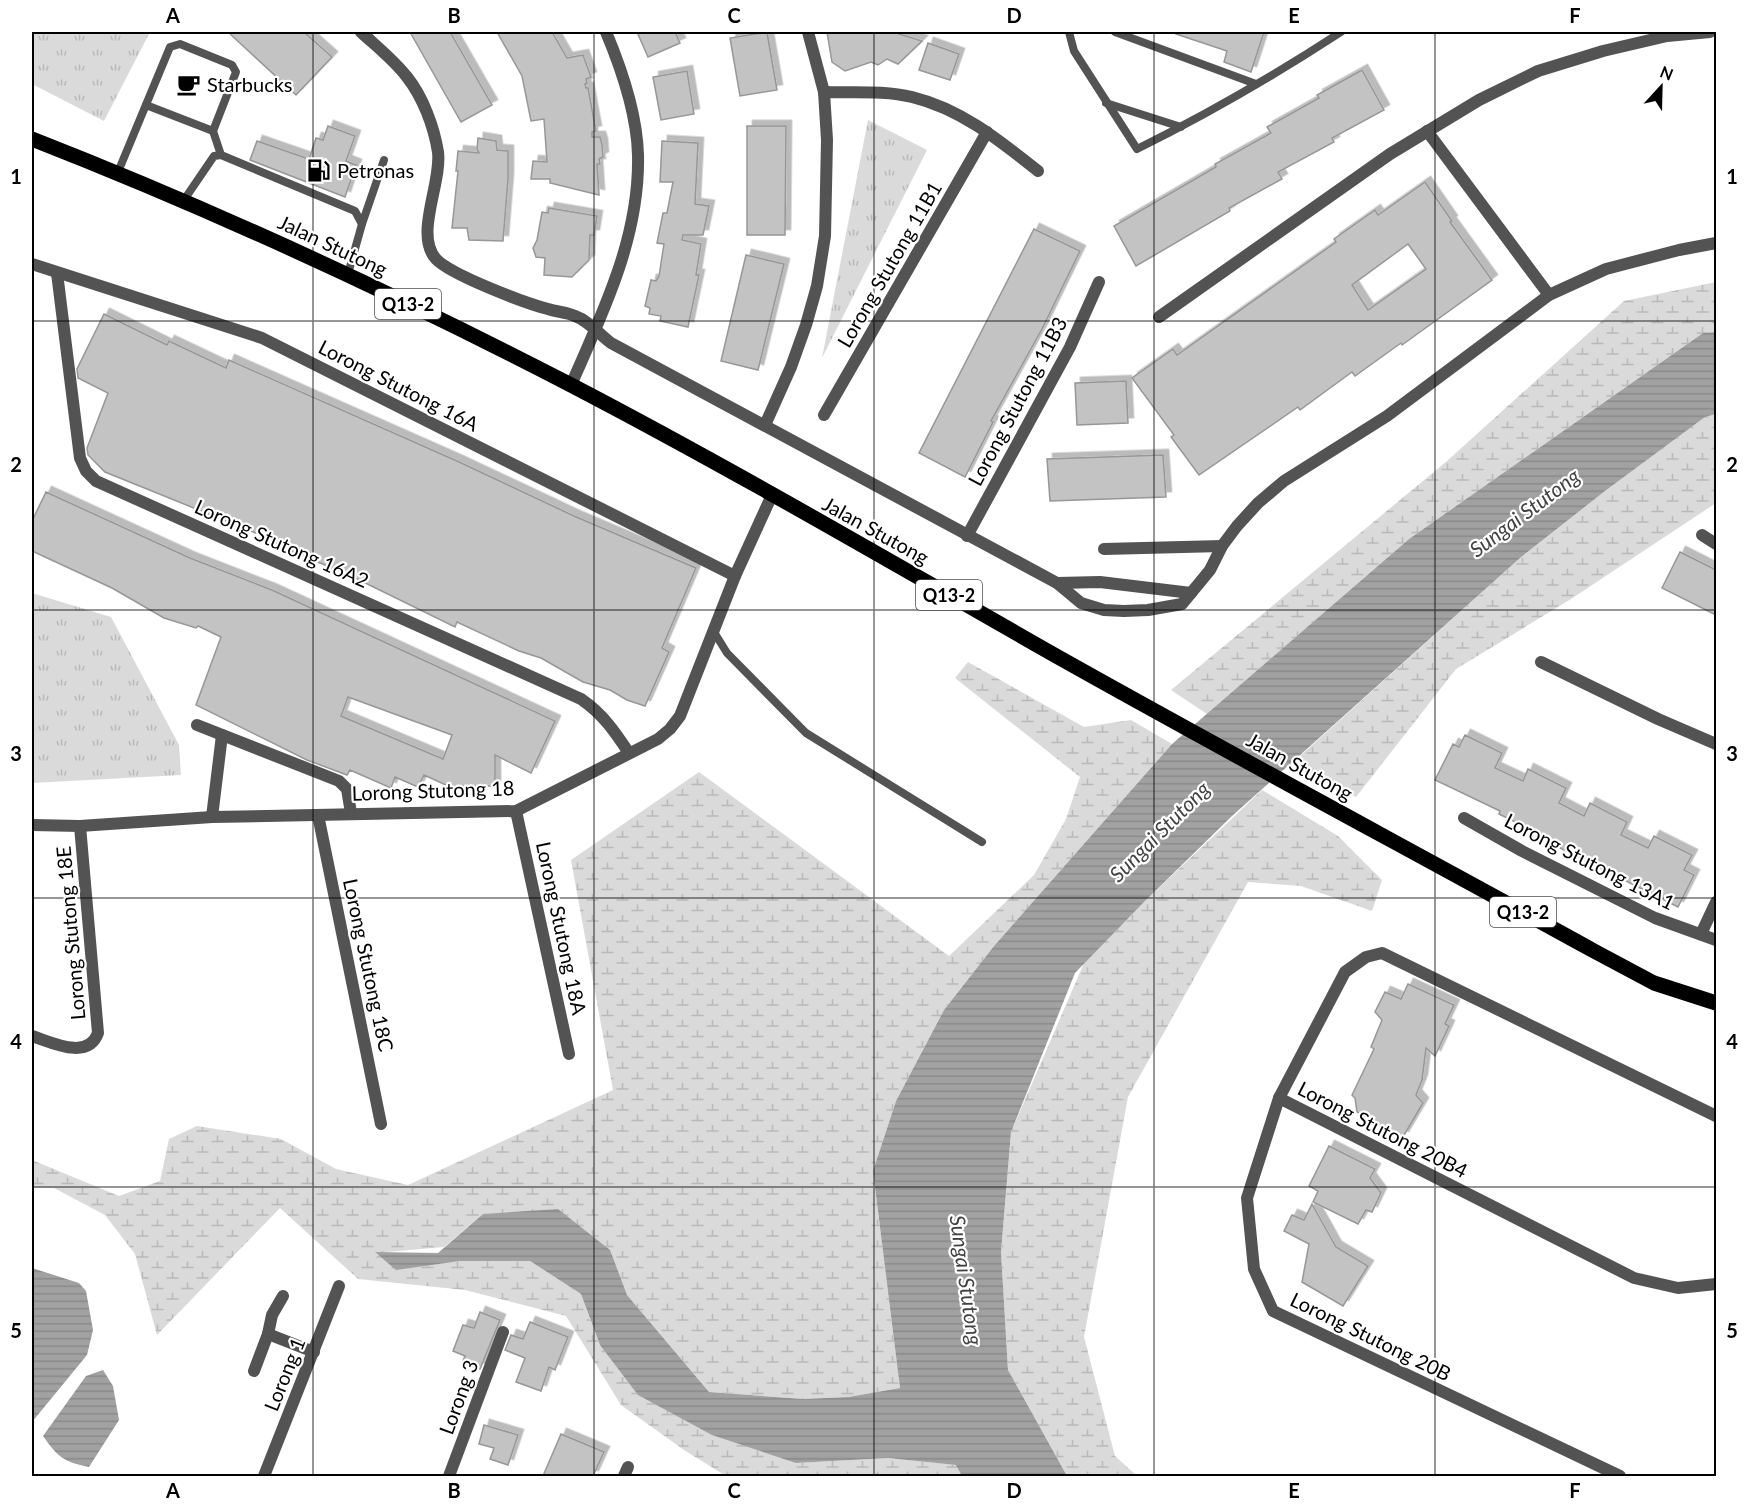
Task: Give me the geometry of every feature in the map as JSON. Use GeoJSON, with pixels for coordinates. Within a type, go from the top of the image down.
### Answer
{"type":"FeatureCollection","features":[{"type":"Feature","properties":{"kind":"main road","name":"Jalan Stutong"},"geometry":{"type":"LineString","coordinates":[[32,139],[184,200],[348,274],[571,385],[772,495],[1126,695],[1654,982],[1716,1003]]}},
{"type":"Feature","properties":{"kind":"street"},"geometry":{"type":"LineString","coordinates":[[362,32],[406,77],[421,99],[431,127],[438,154],[427,236],[429,248],[437,260],[522,301],[575,316],[596,330],[611,344],[1057,584],[1081,603],[1104,610],[1148,610],[1182,604],[1210,570],[1222,546],[1258,503],[1284,481],[1387,416],[1548,295],[1606,269],[1716,243]]}},
{"type":"Feature","properties":{"kind":"street"},"geometry":{"type":"LineString","coordinates":[[571,385],[614,285],[628,241],[635,197],[638,154],[631,108],[620,65],[606,32]]}},
{"type":"Feature","properties":{"kind":"street"},"geometry":{"type":"LineString","coordinates":[[765,425],[791,367],[806,325],[817,286],[825,236],[827,141],[825,93],[808,32]]}},
{"type":"Feature","properties":{"kind":"street"},"geometry":{"type":"LineString","coordinates":[[1159,317],[1390,154],[1479,100],[1538,71],[1603,51],[1667,36],[1710,32]]}},
{"type":"Feature","properties":{"kind":"street"},"geometry":{"type":"LineString","coordinates":[[825,93],[880,93],[911,97],[944,108],[966,118],[987,132],[1038,171]]}},
{"type":"Feature","properties":{"kind":"street"},"geometry":{"type":"LineString","coordinates":[[1427,131],[1548,295]]}},
{"type":"Feature","properties":{"kind":"street","name":"Lorong Stutong 11B1"},"geometry":{"type":"LineString","coordinates":[[824,415],[987,132]]}},
{"type":"Feature","properties":{"kind":"street","name":"Lorong Stutong 16A"},"geometry":{"type":"LineString","coordinates":[[32,264],[262,338],[735,576]]}},
{"type":"Feature","properties":{"kind":"street","name":"Lorong Stutong 16A2"},"geometry":{"type":"LineString","coordinates":[[57,273],[80,458],[86,471],[96,481],[581,699],[597,710],[610,724],[629,753]]}},
{"type":"Feature","properties":{"kind":"street","name":"Lorong Stutong 11B3"},"geometry":{"type":"LineString","coordinates":[[967,536],[1070,347],[1099,282]]}},
{"type":"Feature","properties":{"kind":"street","name":"Lorong Stutong 18"},"geometry":{"type":"LineString","coordinates":[[32,825],[80,826],[212,817],[516,811],[658,738],[670,729],[680,716],[735,576],[772,495]]}},
{"type":"Feature","properties":{"kind":"street"},"geometry":{"type":"LineString","coordinates":[[1702,535],[1716,544]]}},
{"type":"Feature","properties":{"kind":"street"},"geometry":{"type":"LineString","coordinates":[[1104,549],[1222,546]]}},
{"type":"Feature","properties":{"kind":"street"},"geometry":{"type":"LineString","coordinates":[[1057,584],[1100,582],[1191,593]]}},
{"type":"Feature","properties":{"kind":"street"},"geometry":{"type":"LineString","coordinates":[[1541,662],[1716,744]]}},
{"type":"Feature","properties":{"kind":"street"},"geometry":{"type":"LineString","coordinates":[[196,725],[339,782],[347,789],[351,813]]}},
{"type":"Feature","properties":{"kind":"street"},"geometry":{"type":"LineString","coordinates":[[212,817],[222,735]]}},
{"type":"Feature","properties":{"kind":"street","name":"Lorong Stutong 18A"},"geometry":{"type":"LineString","coordinates":[[516,811],[569,1054]]}},
{"type":"Feature","properties":{"kind":"street","name":"Lorong Stutong 18C"},"geometry":{"type":"LineString","coordinates":[[318,815],[381,1124]]}},
{"type":"Feature","properties":{"kind":"street","name":"Lorong Stutong 13A1"},"geometry":{"type":"LineString","coordinates":[[1464,818],[1522,851],[1655,918],[1716,940]]}},
{"type":"Feature","properties":{"kind":"street","name":"Lorong Stutong 18E"},"geometry":{"type":"LineString","coordinates":[[32,1036],[68,1047],[80,1048],[88,1046],[96,1039],[98,1033],[80,826]]}},
{"type":"Feature","properties":{"kind":"street"},"geometry":{"type":"LineString","coordinates":[[1701,934],[1716,902]]}},
{"type":"Feature","properties":{"kind":"street","name":"Lorong Stutong 20B4"},"geometry":{"type":"LineString","coordinates":[[1716,1116],[1382,953],[1366,957],[1345,972],[1279,1098],[1634,1278],[1678,1288],[1716,1284]]}},
{"type":"Feature","properties":{"kind":"street","name":"Lorong Stutong 20B"},"geometry":{"type":"LineString","coordinates":[[1279,1098],[1247,1198],[1254,1269],[1274,1311],[1620,1476]]}},
{"type":"Feature","properties":{"kind":"street","name":"Lorong 1"},"geometry":{"type":"LineString","coordinates":[[264,1476],[339,1286]]}},
{"type":"Feature","properties":{"kind":"street"},"geometry":{"type":"LineString","coordinates":[[254,1371],[268,1334],[272,1315],[283,1296]]}},
{"type":"Feature","properties":{"kind":"street","name":"Lorong 3"},"geometry":{"type":"LineString","coordinates":[[449,1476],[503,1332]]}},
{"type":"Feature","properties":{"kind":"street"},"geometry":{"type":"LineString","coordinates":[[268,1334],[314,1352]]}},
{"type":"Feature","properties":{"kind":"lane"},"geometry":{"type":"LineString","coordinates":[[1069,32],[1074,51],[1137,149],[1181,127],[1287,67],[1341,32]]}},
{"type":"Feature","properties":{"kind":"lane"},"geometry":{"type":"LineString","coordinates":[[1115,32],[1256,84]]}},
{"type":"Feature","properties":{"kind":"lane"},"geometry":{"type":"LineString","coordinates":[[118,172],[170,46],[180,44],[232,65],[236,72],[213,131],[221,156]]}},
{"type":"Feature","properties":{"kind":"lane"},"geometry":{"type":"LineString","coordinates":[[1106,103],[1181,127]]}},
{"type":"Feature","properties":{"kind":"lane"},"geometry":{"type":"LineString","coordinates":[[146,105],[213,131]]}},
{"type":"Feature","properties":{"kind":"lane"},"geometry":{"type":"LineString","coordinates":[[184,200],[214,156],[221,156],[355,211],[362,224]]}},
{"type":"Feature","properties":{"kind":"lane"},"geometry":{"type":"LineString","coordinates":[[348,274],[384,160]]}},
{"type":"Feature","properties":{"kind":"lane"},"geometry":{"type":"LineString","coordinates":[[714,632],[727,653],[806,733],[982,842]]}},
{"type":"Feature","properties":{"kind":"green space"},"geometry":{"type":"Polygon","coordinates":[[[32,32],[150,32],[104,121],[32,84],[32,32]]]}},
{"type":"Feature","properties":{"kind":"green space"},"geometry":{"type":"Polygon","coordinates":[[[868,120],[927,150],[822,358],[868,120]]]}},
{"type":"Feature","properties":{"kind":"green space"},"geometry":{"type":"Polygon","coordinates":[[[1716,282],[1716,332],[1703,333],[1409,539],[1207,714],[1171,690],[1447,461],[1624,301],[1716,282]]]}},
{"type":"Feature","properties":{"kind":"green space"},"geometry":{"type":"Polygon","coordinates":[[[1716,414],[1716,503],[1571,599],[1456,669],[1356,797],[1290,765],[1520,558],[1705,417],[1716,414]]]}},
{"type":"Feature","properties":{"kind":"green space"},"geometry":{"type":"Polygon","coordinates":[[[32,593],[111,617],[179,745],[181,775],[32,783],[32,593]]]}},
{"type":"Feature","properties":{"kind":"green space"},"geometry":{"type":"Polygon","coordinates":[[[968,662],[1084,727],[1131,720],[1172,744],[994,946],[944,1010],[896,1101],[873,1171],[900,1388],[848,1397],[803,1399],[709,1392],[627,1295],[609,1250],[483,1214],[444,1247],[376,1253],[397,1269],[460,1261],[530,1261],[581,1294],[600,1345],[796,1463],[888,1458],[957,1465],[962,1476],[726,1476],[684,1450],[621,1405],[566,1316],[465,1290],[358,1279],[280,1208],[157,1335],[135,1254],[105,1215],[54,1188],[32,1188],[32,1160],[119,1196],[160,1181],[169,1139],[197,1126],[281,1139],[336,1169],[408,1185],[613,1090],[571,860],[699,772],[949,956],[1034,875],[1066,819],[1080,777],[955,678],[968,662]]]}},
{"type":"Feature","properties":{"kind":"green space"},"geometry":{"type":"Polygon","coordinates":[[[1262,790],[1338,836],[1382,880],[1372,911],[1301,886],[1248,882],[1128,1097],[1084,1337],[1115,1456],[1137,1476],[1067,1476],[1008,1370],[1001,1252],[1011,1132],[1084,963],[1143,903],[1262,790]]]}},
{"type":"Feature","properties":{"kind":"water","name":"Sungai Stutong"},"geometry":{"type":"Polygon","coordinates":[[[1716,332],[1716,414],[1705,417],[1520,558],[1232,816],[1075,973],[1011,1132],[1001,1252],[1008,1370],[1067,1476],[962,1476],[956,1465],[888,1458],[796,1463],[712,1435],[638,1395],[600,1345],[581,1294],[530,1261],[460,1261],[396,1270],[375,1252],[438,1253],[483,1214],[558,1209],[610,1250],[627,1295],[709,1392],[803,1399],[848,1397],[900,1388],[873,1171],[896,1101],[944,1010],[994,946],[1172,744],[1409,539],[1703,333],[1716,332]]]}},
{"type":"Feature","properties":{"kind":"water"},"geometry":{"type":"Polygon","coordinates":[[[32,1268],[79,1283],[86,1291],[93,1330],[87,1355],[32,1422],[32,1268]]]}},
{"type":"Feature","properties":{"kind":"water"},"geometry":{"type":"Polygon","coordinates":[[[103,1370],[113,1386],[119,1420],[89,1467],[62,1458],[43,1436],[86,1376],[103,1370]]]}},
{"type":"Feature","properties":{"kind":"building"},"geometry":{"type":"Polygon","coordinates":[[[228,32],[304,32],[332,57],[296,95],[228,32]]]}},
{"type":"Feature","properties":{"kind":"building"},"geometry":{"type":"Polygon","coordinates":[[[410,32],[450,32],[492,105],[461,122],[410,32]]]}},
{"type":"Feature","properties":{"kind":"building"},"geometry":{"type":"Polygon","coordinates":[[[497,32],[552,32],[567,58],[583,55],[591,77],[586,79],[585,84],[588,88],[596,131],[592,132],[592,137],[600,137],[602,144],[603,157],[599,159],[600,164],[597,164],[599,195],[550,183],[550,179],[531,179],[533,161],[547,162],[544,119],[531,121],[522,76],[497,32]]]}},
{"type":"Feature","properties":{"kind":"building"},"geometry":{"type":"Polygon","coordinates":[[[637,32],[675,32],[680,43],[648,57],[637,32]]]}},
{"type":"Feature","properties":{"kind":"building"},"geometry":{"type":"Polygon","coordinates":[[[767,32],[777,90],[740,96],[730,38],[767,32]]]}},
{"type":"Feature","properties":{"kind":"building"},"geometry":{"type":"Polygon","coordinates":[[[827,32],[893,32],[922,41],[898,64],[887,59],[878,65],[871,62],[845,71],[832,62],[827,32]]]}},
{"type":"Feature","properties":{"kind":"building"},"geometry":{"type":"Polygon","coordinates":[[[1177,32],[1264,32],[1251,72],[1224,62],[1227,51],[1176,34],[1177,32]]]}},
{"type":"Feature","properties":{"kind":"building"},"geometry":{"type":"Polygon","coordinates":[[[928,43],[959,54],[950,80],[919,70],[928,43]]]}},
{"type":"Feature","properties":{"kind":"building"},"geometry":{"type":"Polygon","coordinates":[[[1362,70],[1384,110],[1332,138],[1334,142],[1278,172],[1282,179],[1229,208],[1230,211],[1136,266],[1114,226],[1216,167],[1215,164],[1271,133],[1267,127],[1319,98],[1317,95],[1362,70]]]}},
{"type":"Feature","properties":{"kind":"building"},"geometry":{"type":"Polygon","coordinates":[[[687,71],[694,114],[661,120],[653,77],[687,71]]]}},
{"type":"Feature","properties":{"kind":"building"},"geometry":{"type":"Polygon","coordinates":[[[328,126],[355,136],[346,161],[356,165],[345,197],[250,160],[257,141],[309,159],[316,138],[323,140],[328,126]]]}},
{"type":"Feature","properties":{"kind":"building"},"geometry":{"type":"Polygon","coordinates":[[[747,126],[786,126],[785,235],[747,235],[747,126]]]}},
{"type":"Feature","properties":{"kind":"building"},"geometry":{"type":"Polygon","coordinates":[[[478,138],[496,141],[497,150],[508,151],[503,241],[469,240],[467,228],[452,228],[458,151],[479,153],[478,138]]]}},
{"type":"Feature","properties":{"kind":"building"},"geometry":{"type":"Polygon","coordinates":[[[662,141],[698,143],[695,204],[709,206],[703,235],[683,235],[682,240],[701,244],[696,275],[699,275],[688,327],[660,321],[661,316],[649,314],[650,308],[645,306],[651,280],[656,281],[659,276],[664,244],[657,243],[663,213],[667,213],[673,182],[660,182],[662,141]]]}},
{"type":"Feature","properties":{"kind":"building"},"geometry":{"type":"Polygon","coordinates":[[[1425,182],[1452,221],[1450,222],[1492,280],[1402,345],[1401,343],[1355,376],[1352,372],[1300,410],[1298,407],[1199,475],[1171,437],[1174,435],[1132,378],[1173,349],[1177,355],[1336,242],[1334,239],[1375,210],[1378,215],[1425,182]],[[1408,244],[1352,285],[1368,310],[1426,269],[1408,244]]]}},
{"type":"Feature","properties":{"kind":"building"},"geometry":{"type":"Polygon","coordinates":[[[549,208],[597,216],[594,235],[590,235],[589,260],[572,277],[544,275],[545,258],[536,257],[533,248],[537,240],[542,212],[548,213],[549,208]]]}},
{"type":"Feature","properties":{"kind":"building"},"geometry":{"type":"Polygon","coordinates":[[[1034,229],[1080,251],[1042,329],[991,421],[993,422],[965,477],[919,453],[1034,229]]]}},
{"type":"Feature","properties":{"kind":"building"},"geometry":{"type":"Polygon","coordinates":[[[746,255],[784,264],[758,370],[721,361],[746,255]]]}},
{"type":"Feature","properties":{"kind":"building"},"geometry":{"type":"Polygon","coordinates":[[[104,314],[167,345],[169,341],[226,368],[229,360],[457,461],[574,516],[696,568],[662,648],[669,652],[645,706],[627,700],[610,690],[583,682],[541,658],[519,651],[457,622],[455,627],[347,574],[293,552],[268,538],[105,472],[88,455],[87,448],[108,393],[78,378],[77,369],[104,314]]]}},
{"type":"Feature","properties":{"kind":"building"},"geometry":{"type":"Polygon","coordinates":[[[1126,381],[1128,423],[1077,425],[1075,383],[1126,381]]]}},
{"type":"Feature","properties":{"kind":"building"},"geometry":{"type":"Polygon","coordinates":[[[1163,455],[1166,497],[1050,501],[1047,459],[1163,455]]]}},
{"type":"Feature","properties":{"kind":"building"},"geometry":{"type":"Polygon","coordinates":[[[46,492],[190,558],[272,590],[555,721],[531,773],[495,755],[495,786],[448,786],[424,775],[418,787],[395,777],[391,788],[350,770],[347,775],[307,760],[196,705],[221,637],[198,626],[196,628],[164,618],[112,588],[32,551],[32,521],[46,492]],[[348,697],[341,716],[443,759],[452,735],[348,697]]]}},
{"type":"Feature","properties":{"kind":"building"},"geometry":{"type":"Polygon","coordinates":[[[1680,552],[1716,570],[1716,615],[1662,588],[1680,552]]]}},
{"type":"Feature","properties":{"kind":"building"},"geometry":{"type":"Polygon","coordinates":[[[1465,735],[1502,753],[1495,768],[1523,781],[1528,769],[1566,788],[1559,803],[1584,816],[1590,803],[1627,822],[1621,835],[1648,848],[1654,836],[1692,855],[1684,870],[1694,875],[1678,907],[1560,848],[1562,845],[1499,814],[1500,811],[1435,780],[1453,744],[1459,747],[1465,735]]]}},
{"type":"Feature","properties":{"kind":"building"},"geometry":{"type":"Polygon","coordinates":[[[1408,984],[1454,1005],[1445,1024],[1449,1026],[1435,1056],[1426,1048],[1422,1080],[1416,1095],[1423,1103],[1403,1137],[1357,1112],[1355,1098],[1352,1095],[1374,1049],[1371,1047],[1382,1020],[1375,1012],[1385,992],[1401,999],[1408,984]]]}},
{"type":"Feature","properties":{"kind":"building"},"geometry":{"type":"Polygon","coordinates":[[[1329,1146],[1375,1169],[1370,1178],[1381,1193],[1372,1212],[1366,1210],[1358,1224],[1313,1202],[1318,1191],[1309,1186],[1329,1146]]]}},
{"type":"Feature","properties":{"kind":"building"},"geometry":{"type":"Polygon","coordinates":[[[1312,1204],[1336,1247],[1368,1266],[1343,1306],[1302,1282],[1309,1244],[1284,1231],[1292,1215],[1304,1220],[1312,1204]]]}},
{"type":"Feature","properties":{"kind":"building"},"geometry":{"type":"Polygon","coordinates":[[[480,1312],[500,1320],[480,1369],[462,1363],[465,1356],[453,1351],[463,1325],[474,1328],[480,1312]]]}},
{"type":"Feature","properties":{"kind":"building"},"geometry":{"type":"Polygon","coordinates":[[[530,1322],[568,1337],[555,1370],[549,1367],[541,1391],[516,1382],[525,1358],[505,1350],[511,1335],[523,1339],[530,1322]]]}},
{"type":"Feature","properties":{"kind":"building"},"geometry":{"type":"Polygon","coordinates":[[[484,1425],[518,1435],[508,1465],[490,1459],[494,1448],[479,1444],[484,1425]]]}},
{"type":"Feature","properties":{"kind":"building"},"geometry":{"type":"Polygon","coordinates":[[[561,1434],[604,1452],[593,1476],[543,1476],[561,1434]]]}},
{"type":"Feature","properties":{"kind":"place","name":"Starbucks"},"geometry":{"type":"Point","coordinates":[189,84]}},
{"type":"Feature","properties":{"kind":"place","name":"Petronas"},"geometry":{"type":"Point","coordinates":[319,170]}}]}
